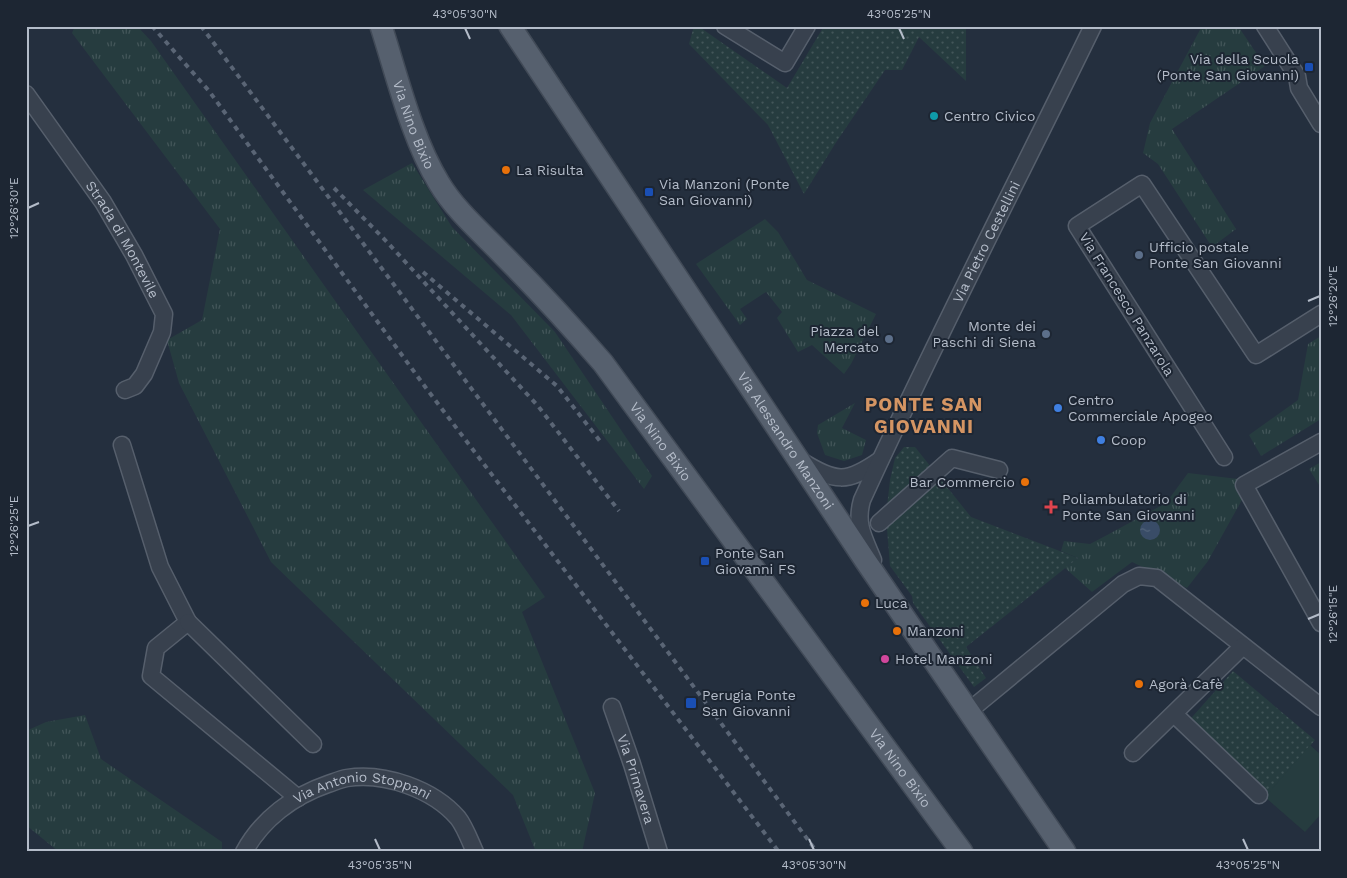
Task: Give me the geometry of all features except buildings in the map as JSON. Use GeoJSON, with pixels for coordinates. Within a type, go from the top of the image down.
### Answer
{"type":"FeatureCollection","features":[{"type":"Feature","properties":{"kind":"main road","name":"Via Nino Bixio"},"geometry":{"type":"LineString","coordinates":[[381,26],[413,127],[426,161],[439,185],[462,213],[563,317],[602,363],[962,852]]}},
{"type":"Feature","properties":{"kind":"main road","name":"Via Alessandro Manzoni"},"geometry":{"type":"LineString","coordinates":[[510,26],[894,602],[1066,852]]}},
{"type":"Feature","properties":{"kind":"street"},"geometry":{"type":"LineString","coordinates":[[725,26],[785,63],[807,26]]}},
{"type":"Feature","properties":{"kind":"street","name":"Via Pietro Cestellini"},"geometry":{"type":"LineString","coordinates":[[894,602],[862,534],[858,514],[862,500],[1000,217],[1019,173],[1093,26]]}},
{"type":"Feature","properties":{"kind":"street"},"geometry":{"type":"LineString","coordinates":[[1265,26],[1296,76],[1298,88],[1321,124]]}},
{"type":"Feature","properties":{"kind":"street"},"geometry":{"type":"LineString","coordinates":[[1296,76],[1307,83],[1321,105]]}},
{"type":"Feature","properties":{"kind":"street","name":"Strada di Montevile"},"geometry":{"type":"LineString","coordinates":[[26,94],[103,202],[134,255],[164,314],[162,332],[144,374],[135,386],[125,390]]}},
{"type":"Feature","properties":{"kind":"street","name":"Via Francesco Panzarola"},"geometry":{"type":"LineString","coordinates":[[1224,457],[1077,226],[1142,184],[1256,355],[1321,314]]}},
{"type":"Feature","properties":{"kind":"street"},"geometry":{"type":"LineString","coordinates":[[1321,442],[1244,485],[1321,623]]}},
{"type":"Feature","properties":{"kind":"street"},"geometry":{"type":"LineString","coordinates":[[122,445],[160,567],[188,622],[313,744]]}},
{"type":"Feature","properties":{"kind":"street"},"geometry":{"type":"LineString","coordinates":[[879,523],[952,458],[999,470]]}},
{"type":"Feature","properties":{"kind":"street"},"geometry":{"type":"LineString","coordinates":[[800,461],[819,472],[836,478],[848,478],[863,472],[880,460]]}},
{"type":"Feature","properties":{"kind":"street"},"geometry":{"type":"LineString","coordinates":[[969,711],[1124,584],[1138,576],[1157,578],[1321,707]]}},
{"type":"Feature","properties":{"kind":"street"},"geometry":{"type":"LineString","coordinates":[[188,622],[156,648],[151,676],[298,798]]}},
{"type":"Feature","properties":{"kind":"street"},"geometry":{"type":"LineString","coordinates":[[1133,753],[1243,646]]}},
{"type":"Feature","properties":{"kind":"street","name":"Via Primavera"},"geometry":{"type":"LineString","coordinates":[[612,706],[632,764],[658,852]]}},
{"type":"Feature","properties":{"kind":"street"},"geometry":{"type":"LineString","coordinates":[[1174,714],[1259,795]]}},
{"type":"Feature","properties":{"kind":"street","name":"Via Antonio Stoppani"},"geometry":{"type":"LineString","coordinates":[[244,852],[250,840],[264,823],[280,809],[298,798],[318,788],[346,778],[375,777],[406,784],[434,796],[459,819],[475,852]]}},
{"type":"Feature","properties":{"kind":"green space"},"geometry":{"type":"Polygon","coordinates":[[[75,26],[137,26],[151,41],[545,597],[522,612],[595,793],[582,852],[536,852],[513,795],[271,562],[179,383],[167,340],[202,320],[220,229],[72,33],[75,26]]]}},
{"type":"Feature","properties":{"kind":"green space"},"geometry":{"type":"Polygon","coordinates":[[[694,26],[698,26],[787,88],[824,26],[966,26],[966,81],[919,37],[902,70],[885,70],[804,194],[768,125],[689,44],[694,26]]]}},
{"type":"Feature","properties":{"kind":"green space"},"geometry":{"type":"Polygon","coordinates":[[[1202,26],[1238,26],[1265,66],[1172,129],[1236,229],[1212,247],[1158,164],[1143,153],[1150,123],[1202,26]]]}},
{"type":"Feature","properties":{"kind":"green space"},"geometry":{"type":"Polygon","coordinates":[[[412,163],[452,227],[555,332],[652,476],[644,489],[511,315],[363,190],[412,163]]]}},
{"type":"Feature","properties":{"kind":"green space"},"geometry":{"type":"Polygon","coordinates":[[[765,219],[778,232],[807,280],[876,314],[844,374],[812,345],[798,352],[777,318],[782,312],[766,292],[740,309],[747,319],[740,325],[696,264],[765,219]]]}},
{"type":"Feature","properties":{"kind":"green space"},"geometry":{"type":"Polygon","coordinates":[[[1321,336],[1321,419],[1261,456],[1249,435],[1298,400],[1308,344],[1321,336]]]}},
{"type":"Feature","properties":{"kind":"green space"},"geometry":{"type":"Polygon","coordinates":[[[855,403],[842,428],[866,440],[862,455],[844,461],[825,455],[817,433],[818,425],[855,403]]]}},
{"type":"Feature","properties":{"kind":"green space"},"geometry":{"type":"Polygon","coordinates":[[[904,447],[915,447],[971,517],[1078,558],[966,647],[986,678],[974,687],[913,603],[912,596],[890,566],[886,516],[890,480],[895,458],[904,447]]]}},
{"type":"Feature","properties":{"kind":"green space"},"geometry":{"type":"Polygon","coordinates":[[[1321,462],[1321,488],[1309,469],[1321,462]]]}},
{"type":"Feature","properties":{"kind":"green space"},"geometry":{"type":"Polygon","coordinates":[[[1188,473],[1238,479],[1243,498],[1208,561],[1187,588],[1132,562],[1092,592],[1065,568],[1078,558],[1061,551],[1064,541],[1090,544],[1166,503],[1188,473]]]}},
{"type":"Feature","properties":{"kind":"green space"},"geometry":{"type":"Polygon","coordinates":[[[1233,671],[1315,740],[1267,798],[1185,725],[1233,671]]]}},
{"type":"Feature","properties":{"kind":"green space"},"geometry":{"type":"Polygon","coordinates":[[[85,715],[101,759],[222,842],[222,852],[59,852],[26,825],[26,731],[46,722],[85,715]]]}},
{"type":"Feature","properties":{"kind":"green space"},"geometry":{"type":"Polygon","coordinates":[[[1310,745],[1321,755],[1321,814],[1305,832],[1265,797],[1310,745]]]}},
{"type":"Feature","properties":{"kind":"water"},"geometry":{"type":"Polygon","coordinates":[[[1150,520],[1157,523],[1160,530],[1157,537],[1150,540],[1143,537],[1140,530],[1143,523],[1150,520]]]}},
{"type":"Feature","properties":{"kind":"railway"},"geometry":{"type":"LineString","coordinates":[[152,26],[209,91],[426,388],[779,852]]}},
{"type":"Feature","properties":{"kind":"railway"},"geometry":{"type":"LineString","coordinates":[[201,26],[817,852]]}},
{"type":"Feature","properties":{"kind":"railway"},"geometry":{"type":"LineString","coordinates":[[334,188],[387,242],[538,406],[619,511]]}},
{"type":"Feature","properties":{"kind":"railway"},"geometry":{"type":"LineString","coordinates":[[423,272],[557,386],[600,441]]}},
{"type":"Feature","properties":{"kind":"place","name":"Via della Scuola (Ponte San Giovanni)"},"geometry":{"type":"Point","coordinates":[1309,67]}},
{"type":"Feature","properties":{"kind":"place","name":"Centro Civico"},"geometry":{"type":"Point","coordinates":[934,116]}},
{"type":"Feature","properties":{"kind":"place","name":"La Risulta"},"geometry":{"type":"Point","coordinates":[506,170]}},
{"type":"Feature","properties":{"kind":"place","name":"Via Manzoni (Ponte San Giovanni)"},"geometry":{"type":"Point","coordinates":[649,192]}},
{"type":"Feature","properties":{"kind":"place","name":"Ufficio postale Ponte San Giovanni"},"geometry":{"type":"Point","coordinates":[1139,255]}},
{"type":"Feature","properties":{"kind":"place","name":"Monte dei Paschi di Siena"},"geometry":{"type":"Point","coordinates":[1046,334]}},
{"type":"Feature","properties":{"kind":"place","name":"Piazza del Mercato"},"geometry":{"type":"Point","coordinates":[889,339]}},
{"type":"Feature","properties":{"kind":"place","name":"Centro Commerciale Apogeo"},"geometry":{"type":"Point","coordinates":[1058,408]}},
{"type":"Feature","properties":{"kind":"place","name":"Coop"},"geometry":{"type":"Point","coordinates":[1101,440]}},
{"type":"Feature","properties":{"kind":"place","name":"Bar Commercio"},"geometry":{"type":"Point","coordinates":[1025,482]}},
{"type":"Feature","properties":{"kind":"place","name":"Poliambulatorio di Ponte San Giovanni"},"geometry":{"type":"Point","coordinates":[1051,507]}},
{"type":"Feature","properties":{"kind":"place","name":"Ponte San Giovanni FS"},"geometry":{"type":"Point","coordinates":[705,561]}},
{"type":"Feature","properties":{"kind":"place","name":"Luca"},"geometry":{"type":"Point","coordinates":[865,603]}},
{"type":"Feature","properties":{"kind":"place","name":"Manzoni"},"geometry":{"type":"Point","coordinates":[897,631]}},
{"type":"Feature","properties":{"kind":"place","name":"Hotel Manzoni"},"geometry":{"type":"Point","coordinates":[885,659]}},
{"type":"Feature","properties":{"kind":"place","name":"Agorà Cafè"},"geometry":{"type":"Point","coordinates":[1139,684]}},
{"type":"Feature","properties":{"kind":"place","name":"Perugia Ponte San Giovanni"},"geometry":{"type":"Point","coordinates":[691,703]}},
{"type":"Feature","properties":{"kind":"district","name":"PONTE SAN GIOVANNI"},"geometry":{"type":"Point","coordinates":[924,415]}}]}
